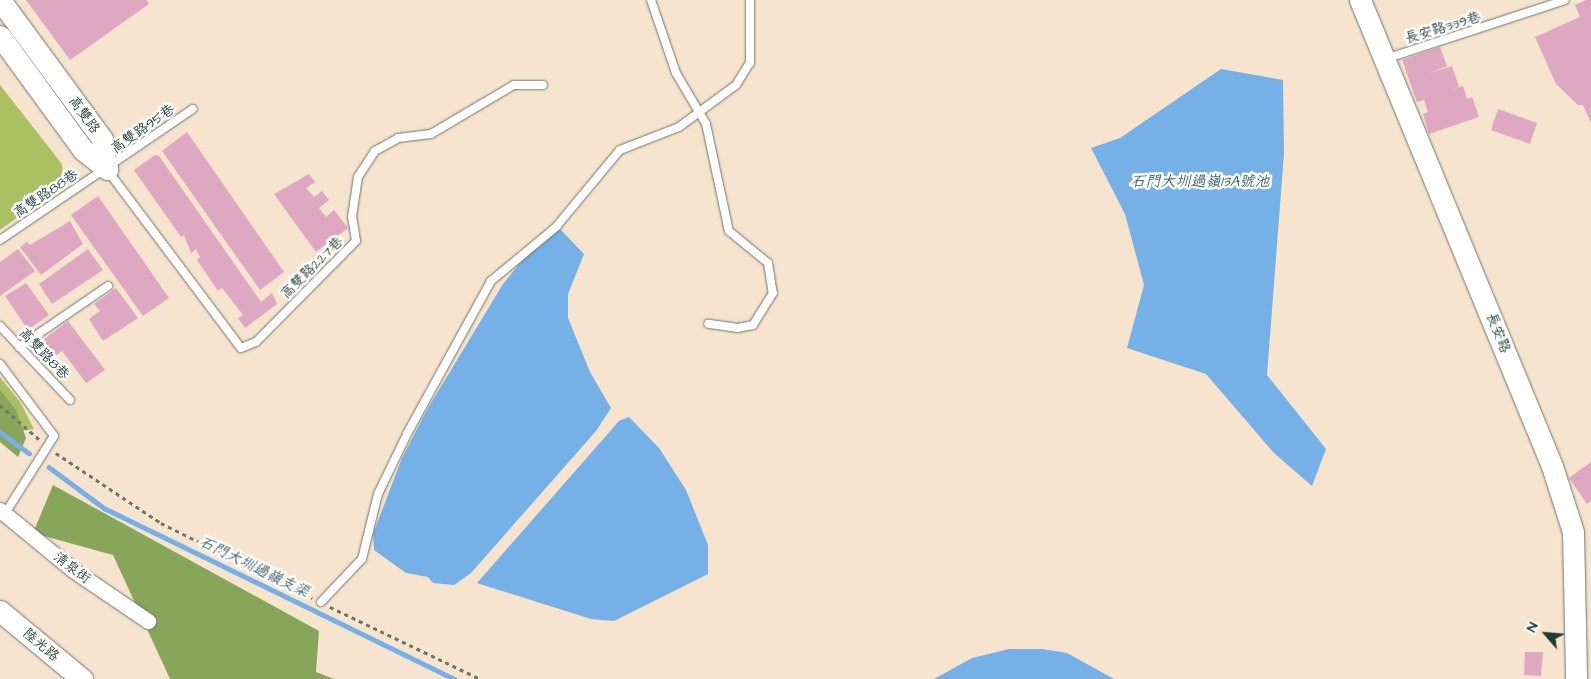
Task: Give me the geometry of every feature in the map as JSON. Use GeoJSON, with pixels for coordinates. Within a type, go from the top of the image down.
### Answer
{"type":"FeatureCollection","features":[{"type":"Feature","properties":{"kind":"street","name":"高雙路"},"geometry":{"type":"LineString","coordinates":[[0,0],[102,139],[107,170]]}},
{"type":"Feature","properties":{"kind":"street","name":"長安路"},"geometry":{"type":"LineString","coordinates":[[1360,0],[1552,466],[1570,522],[1576,582],[1576,679]]}},
{"type":"Feature","properties":{"kind":"street","name":"高雙路"},"geometry":{"type":"LineString","coordinates":[[0,36],[83,150],[107,170]]}},
{"type":"Feature","properties":{"kind":"street","name":"清泉街"},"geometry":{"type":"LineString","coordinates":[[2,512],[73,570],[148,620]]}},
{"type":"Feature","properties":{"kind":"street","name":"陸光路"},"geometry":{"type":"LineString","coordinates":[[0,611],[82,679]]}},
{"type":"Feature","properties":{"kind":"lane"},"geometry":{"type":"LineString","coordinates":[[651,0],[676,72],[706,124],[729,231],[768,263],[773,293],[753,325],[738,328],[708,324]]}},
{"type":"Feature","properties":{"kind":"lane"},"geometry":{"type":"LineString","coordinates":[[321,602],[362,559],[378,494],[492,281],[556,227],[620,150],[679,127],[736,85],[750,63],[750,0]]}},
{"type":"Feature","properties":{"kind":"lane","name":"長安路339巷"},"geometry":{"type":"LineString","coordinates":[[1385,59],[1565,0]]}},
{"type":"Feature","properties":{"kind":"lane","name":"高雙路227巷"},"geometry":{"type":"LineString","coordinates":[[107,170],[241,348],[256,342],[356,241],[352,217],[358,176],[374,152],[398,138],[431,134],[514,85],[543,86]]}},
{"type":"Feature","properties":{"kind":"lane","name":"高雙路95巷"},"geometry":{"type":"LineString","coordinates":[[107,170],[193,109]]}},
{"type":"Feature","properties":{"kind":"lane","name":"高雙路88巷"},"geometry":{"type":"LineString","coordinates":[[0,240],[107,170]]}},
{"type":"Feature","properties":{"kind":"lane"},"geometry":{"type":"LineString","coordinates":[[19,347],[108,286]]}},
{"type":"Feature","properties":{"kind":"lane","name":"高雙路8巷"},"geometry":{"type":"LineString","coordinates":[[0,326],[70,400]]}},
{"type":"Feature","properties":{"kind":"lane"},"geometry":{"type":"LineString","coordinates":[[0,364],[54,436],[2,512]]}},
{"type":"Feature","properties":{"kind":"path"},"geometry":{"type":"LineString","coordinates":[[0,405],[48,447],[161,523],[480,679]]}},
{"type":"Feature","properties":{"kind":"green space"},"geometry":{"type":"Polygon","coordinates":[[[0,85],[62,164],[64,183],[0,230],[0,85]]]}},
{"type":"Feature","properties":{"kind":"green space"},"geometry":{"type":"Polygon","coordinates":[[[0,377],[20,402],[34,429],[16,432],[0,420],[0,377]]]}},
{"type":"Feature","properties":{"kind":"green space"},"geometry":{"type":"Polygon","coordinates":[[[0,390],[16,410],[26,438],[18,457],[0,442],[0,390]]]}},
{"type":"Feature","properties":{"kind":"green space"},"geometry":{"type":"Polygon","coordinates":[[[53,485],[319,631],[316,672],[334,679],[170,679],[113,555],[33,533],[53,485]]]}},
{"type":"Feature","properties":{"kind":"water","name":"石門大圳過嶺13A號池"},"geometry":{"type":"Polygon","coordinates":[[[1221,69],[1283,80],[1284,153],[1267,375],[1326,449],[1312,486],[1274,453],[1206,374],[1127,348],[1144,285],[1125,214],[1091,148],[1120,138],[1221,69]]]}},
{"type":"Feature","properties":{"kind":"water"},"geometry":{"type":"Polygon","coordinates":[[[559,228],[584,254],[568,294],[568,318],[590,372],[611,408],[596,431],[471,573],[454,585],[433,583],[428,577],[406,573],[374,550],[373,534],[402,458],[428,408],[503,284],[525,257],[559,228]]]}},
{"type":"Feature","properties":{"kind":"water"},"geometry":{"type":"Polygon","coordinates":[[[629,417],[659,448],[686,490],[708,545],[708,574],[614,621],[591,619],[477,583],[619,421],[629,417]]]}},
{"type":"Feature","properties":{"kind":"water"},"geometry":{"type":"Polygon","coordinates":[[[1009,649],[1042,649],[1067,653],[1114,679],[934,679],[972,658],[1009,649]]]}},
{"type":"Feature","properties":{"kind":"building"},"geometry":{"type":"Polygon","coordinates":[[[26,0],[146,0],[149,4],[70,60],[26,0]]]}},
{"type":"Feature","properties":{"kind":"building"},"geometry":{"type":"Polygon","coordinates":[[[1591,0],[1591,123],[1583,105],[1578,105],[1556,84],[1535,37],[1580,17],[1575,5],[1591,0]]]}},
{"type":"Feature","properties":{"kind":"building"},"geometry":{"type":"Polygon","coordinates":[[[1440,47],[1447,66],[1430,73],[1452,66],[1459,87],[1448,91],[1463,86],[1467,99],[1472,97],[1479,117],[1429,134],[1423,114],[1428,112],[1424,100],[1417,102],[1402,60],[1440,47]]]}},
{"type":"Feature","properties":{"kind":"building"},"geometry":{"type":"Polygon","coordinates":[[[1498,109],[1537,123],[1530,144],[1491,130],[1498,109]]]}},
{"type":"Feature","properties":{"kind":"building"},"geometry":{"type":"Polygon","coordinates":[[[187,132],[284,272],[260,290],[162,151],[187,132]]]}},
{"type":"Feature","properties":{"kind":"building"},"geometry":{"type":"Polygon","coordinates":[[[155,155],[159,156],[261,302],[272,293],[277,304],[245,328],[238,318],[243,315],[222,288],[218,291],[197,260],[200,257],[196,249],[191,253],[184,235],[181,237],[134,170],[155,155]]]}},
{"type":"Feature","properties":{"kind":"building"},"geometry":{"type":"Polygon","coordinates":[[[309,174],[315,182],[306,188],[314,197],[322,191],[329,200],[319,208],[326,217],[334,210],[348,228],[316,252],[274,194],[309,174]]]}},
{"type":"Feature","properties":{"kind":"building"},"geometry":{"type":"Polygon","coordinates":[[[98,196],[169,298],[143,316],[71,215],[98,196]]]}},
{"type":"Feature","properties":{"kind":"building"},"geometry":{"type":"Polygon","coordinates":[[[70,221],[83,244],[41,275],[20,247],[27,242],[30,245],[70,221]]]}},
{"type":"Feature","properties":{"kind":"building"},"geometry":{"type":"Polygon","coordinates":[[[18,249],[35,271],[0,296],[0,262],[18,249]]]}},
{"type":"Feature","properties":{"kind":"building"},"geometry":{"type":"Polygon","coordinates":[[[88,249],[103,270],[52,304],[39,284],[88,249]]]}},
{"type":"Feature","properties":{"kind":"building"},"geometry":{"type":"Polygon","coordinates":[[[26,283],[49,315],[28,330],[5,296],[26,283]]]}},
{"type":"Feature","properties":{"kind":"building"},"geometry":{"type":"Polygon","coordinates":[[[116,288],[138,318],[103,341],[89,319],[100,311],[94,304],[116,288]]]}},
{"type":"Feature","properties":{"kind":"building"},"geometry":{"type":"Polygon","coordinates":[[[68,321],[105,370],[86,383],[62,351],[55,356],[43,340],[68,321]]]}},
{"type":"Feature","properties":{"kind":"building"},"geometry":{"type":"Polygon","coordinates":[[[1591,462],[1591,501],[1587,504],[1569,478],[1591,462]]]}},
{"type":"Feature","properties":{"kind":"building"},"geometry":{"type":"Polygon","coordinates":[[[1525,652],[1543,652],[1541,676],[1524,675],[1525,652]]]}},
{"type":"Feature","properties":{"kind":"waterway","name":"石門大圳過嶺支渠"},"geometry":{"type":"LineString","coordinates":[[0,432],[29,453]]}},
{"type":"Feature","properties":{"kind":"waterway","name":"石門大圳過嶺支渠"},"geometry":{"type":"LineString","coordinates":[[49,467],[104,508],[454,679]]}}]}
